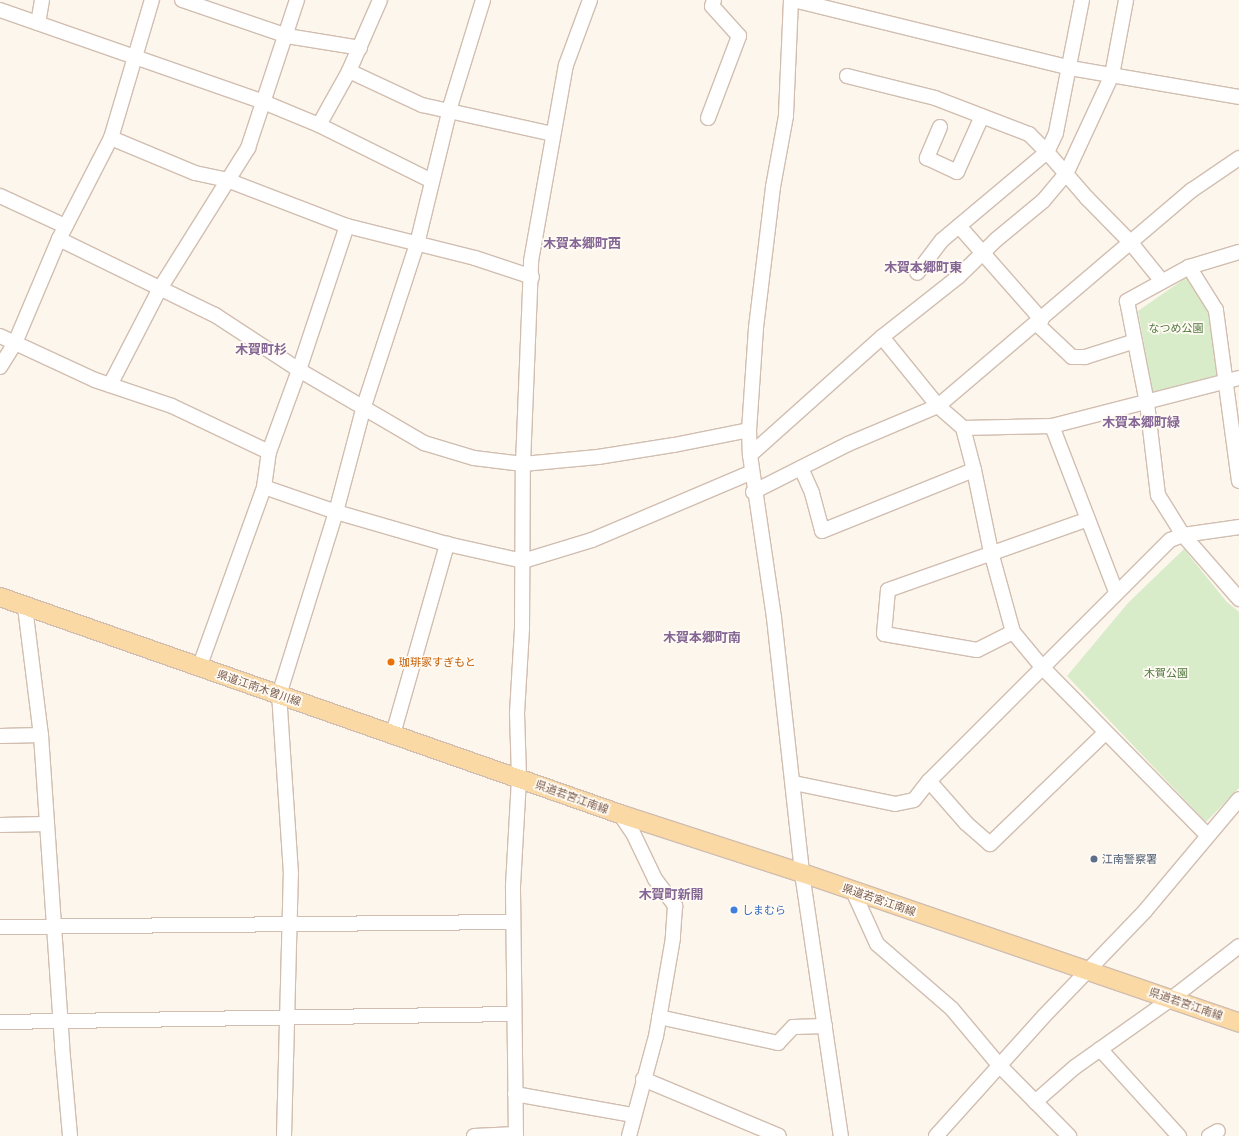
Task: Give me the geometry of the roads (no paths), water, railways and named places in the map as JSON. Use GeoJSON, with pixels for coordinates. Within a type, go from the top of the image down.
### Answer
{"type":"FeatureCollection","features":[{"type":"Feature","properties":{"kind":"main road","name":"県道江南木曽川線"},"geometry":{"type":"LineString","coordinates":[[0,597],[199,668],[519,777]]}},
{"type":"Feature","properties":{"kind":"main road","name":"県道若宮江南線"},"geometry":{"type":"LineString","coordinates":[[519,777],[620,814],[802,873],[1239,1023]]}},
{"type":"Feature","properties":{"kind":"street"},"geometry":{"type":"LineString","coordinates":[[38,23],[42,0]]}},
{"type":"Feature","properties":{"kind":"street"},"geometry":{"type":"LineString","coordinates":[[0,367],[15,343],[58,239],[111,138],[152,0]]}},
{"type":"Feature","properties":{"kind":"street"},"geometry":{"type":"LineString","coordinates":[[182,0],[286,36],[360,48]]}},
{"type":"Feature","properties":{"kind":"street"},"geometry":{"type":"LineString","coordinates":[[110,385],[158,290],[248,148],[265,102],[298,0]]}},
{"type":"Feature","properties":{"kind":"street"},"geometry":{"type":"LineString","coordinates":[[319,126],[349,71],[380,0]]}},
{"type":"Feature","properties":{"kind":"street"},"geometry":{"type":"LineString","coordinates":[[284,1136],[291,874],[279,695],[336,512],[364,406],[416,244],[449,111],[483,0]]}},
{"type":"Feature","properties":{"kind":"street"},"geometry":{"type":"LineString","coordinates":[[474,1136],[516,1135],[513,922],[519,777],[517,713],[522,561],[523,464],[532,277],[531,261],[552,134],[566,65],[590,0]]}},
{"type":"Feature","properties":{"kind":"street"},"geometry":{"type":"LineString","coordinates":[[708,118],[739,36],[712,6],[714,0]]}},
{"type":"Feature","properties":{"kind":"street"},"geometry":{"type":"LineString","coordinates":[[841,1136],[802,873],[794,784],[774,618],[753,492],[750,455],[749,430],[756,328],[770,232],[773,187],[786,116],[792,0],[1070,68],[1239,97]]}},
{"type":"Feature","properties":{"kind":"street"},"geometry":{"type":"LineString","coordinates":[[917,273],[942,240],[1047,152],[1056,133],[1070,68],[1082,0]]}},
{"type":"Feature","properties":{"kind":"street"},"geometry":{"type":"LineString","coordinates":[[750,455],[882,337],[958,277],[983,253],[1043,201],[1066,174],[1112,75],[1126,0]]}},
{"type":"Feature","properties":{"kind":"street"},"geometry":{"type":"LineString","coordinates":[[0,10],[134,58],[265,102],[432,180]]}},
{"type":"Feature","properties":{"kind":"street"},"geometry":{"type":"LineString","coordinates":[[349,71],[422,105],[552,134]]}},
{"type":"Feature","properties":{"kind":"street"},"geometry":{"type":"LineString","coordinates":[[847,76],[935,98],[1030,134],[1131,243],[1161,280]]}},
{"type":"Feature","properties":{"kind":"street"},"geometry":{"type":"LineString","coordinates":[[940,127],[927,158],[957,172],[982,116]]}},
{"type":"Feature","properties":{"kind":"street"},"geometry":{"type":"LineString","coordinates":[[111,138],[195,173],[227,180],[347,226],[476,258],[532,277]]}},
{"type":"Feature","properties":{"kind":"street"},"geometry":{"type":"LineString","coordinates":[[753,492],[848,444],[938,406],[1039,322],[1192,190],[1239,158]]}},
{"type":"Feature","properties":{"kind":"street"},"geometry":{"type":"LineString","coordinates":[[0,196],[65,226]]}},
{"type":"Feature","properties":{"kind":"street"},"geometry":{"type":"LineString","coordinates":[[199,668],[264,487],[269,452],[299,370],[347,226]]}},
{"type":"Feature","properties":{"kind":"street"},"geometry":{"type":"LineString","coordinates":[[959,226],[1039,322],[1072,357],[1084,357],[1136,341]]}},
{"type":"Feature","properties":{"kind":"street"},"geometry":{"type":"LineString","coordinates":[[58,239],[158,290],[215,315],[299,370],[364,406],[424,443],[474,458],[523,464],[674,446],[749,430]]}},
{"type":"Feature","properties":{"kind":"street"},"geometry":{"type":"LineString","coordinates":[[1239,252],[1189,266],[1127,300],[1147,404],[1158,495],[1183,535],[1239,599]]}},
{"type":"Feature","properties":{"kind":"street"},"geometry":{"type":"LineString","coordinates":[[1189,266],[1216,310],[1224,382],[1239,481]]}},
{"type":"Feature","properties":{"kind":"street"},"geometry":{"type":"LineString","coordinates":[[0,336],[110,385],[172,406],[269,452]]}},
{"type":"Feature","properties":{"kind":"street"},"geometry":{"type":"LineString","coordinates":[[882,337],[938,406],[962,428],[974,470],[991,552],[1013,632],[1043,668],[1208,836]]}},
{"type":"Feature","properties":{"kind":"street"},"geometry":{"type":"LineString","coordinates":[[962,428],[1052,426],[1147,404],[1239,378]]}},
{"type":"Feature","properties":{"kind":"street"},"geometry":{"type":"LineString","coordinates":[[1052,426],[1116,592]]}},
{"type":"Feature","properties":{"kind":"street"},"geometry":{"type":"LineString","coordinates":[[802,468],[812,493],[822,531],[974,470]]}},
{"type":"Feature","properties":{"kind":"street"},"geometry":{"type":"LineString","coordinates":[[264,487],[336,512],[447,544],[522,561],[592,540],[752,472]]}},
{"type":"Feature","properties":{"kind":"street"},"geometry":{"type":"LineString","coordinates":[[1013,632],[977,650],[884,634],[888,590],[946,571],[991,552],[1088,519]]}},
{"type":"Feature","properties":{"kind":"street"},"geometry":{"type":"LineString","coordinates":[[794,784],[895,804],[914,800],[929,781],[1043,668],[1116,592],[1170,540],[1183,535],[1239,527]]}},
{"type":"Feature","properties":{"kind":"street"},"geometry":{"type":"LineString","coordinates":[[393,734],[447,544]]}},
{"type":"Feature","properties":{"kind":"street"},"geometry":{"type":"LineString","coordinates":[[25,607],[41,735],[60,1020],[70,1136]]}},
{"type":"Feature","properties":{"kind":"street"},"geometry":{"type":"LineString","coordinates":[[929,781],[966,823],[990,844],[1106,733]]}},
{"type":"Feature","properties":{"kind":"street"},"geometry":{"type":"LineString","coordinates":[[0,736],[41,735]]}},
{"type":"Feature","properties":{"kind":"street"},"geometry":{"type":"LineString","coordinates":[[936,1136],[999,1064],[1145,911],[1239,799]]}},
{"type":"Feature","properties":{"kind":"street"},"geometry":{"type":"LineString","coordinates":[[620,814],[633,833],[655,879],[675,906],[673,938],[659,1017],[629,1136]]}},
{"type":"Feature","properties":{"kind":"street"},"geometry":{"type":"LineString","coordinates":[[0,825],[46,824]]}},
{"type":"Feature","properties":{"kind":"street"},"geometry":{"type":"LineString","coordinates":[[853,891],[878,944],[952,1009],[999,1064],[1069,1136]]}},
{"type":"Feature","properties":{"kind":"street"},"geometry":{"type":"LineString","coordinates":[[0,927],[513,922]]}},
{"type":"Feature","properties":{"kind":"street"},"geometry":{"type":"LineString","coordinates":[[1035,1102],[1100,1049],[1171,999],[1239,946]]}},
{"type":"Feature","properties":{"kind":"street"},"geometry":{"type":"LineString","coordinates":[[0,1022],[288,1016],[514,1014]]}},
{"type":"Feature","properties":{"kind":"street"},"geometry":{"type":"LineString","coordinates":[[659,1017],[778,1043],[793,1028],[825,1026]]}},
{"type":"Feature","properties":{"kind":"street"},"geometry":{"type":"LineString","coordinates":[[1100,1049],[1179,1136]]}},
{"type":"Feature","properties":{"kind":"street"},"geometry":{"type":"LineString","coordinates":[[643,1080],[779,1136]]}},
{"type":"Feature","properties":{"kind":"street"},"geometry":{"type":"LineString","coordinates":[[515,1094],[634,1115]]}},
{"type":"Feature","properties":{"kind":"place","name":"珈琲家すぎもと"},"geometry":{"type":"Point","coordinates":[391,662]}},
{"type":"Feature","properties":{"kind":"place","name":"江南警察署"},"geometry":{"type":"Point","coordinates":[1094,859]}},
{"type":"Feature","properties":{"kind":"place","name":"しまむら"},"geometry":{"type":"Point","coordinates":[734,910]}},
{"type":"Feature","properties":{"kind":"district","name":"木賀本郷町西"},"geometry":{"type":"Point","coordinates":[582,244]}},
{"type":"Feature","properties":{"kind":"district","name":"木賀本郷町東"},"geometry":{"type":"Point","coordinates":[923,268]}},
{"type":"Feature","properties":{"kind":"district","name":"木賀町杉"},"geometry":{"type":"Point","coordinates":[261,350]}},
{"type":"Feature","properties":{"kind":"district","name":"木賀本郷町緑"},"geometry":{"type":"Point","coordinates":[1141,423]}},
{"type":"Feature","properties":{"kind":"district","name":"木賀本郷町南"},"geometry":{"type":"Point","coordinates":[702,638]}},
{"type":"Feature","properties":{"kind":"district","name":"木賀町新開"},"geometry":{"type":"Point","coordinates":[671,895]}},
{"type":"Feature","properties":{"kind":"park label","name":"なつめ公園"},"geometry":{"type":"Point","coordinates":[1176,328]}},
{"type":"Feature","properties":{"kind":"park label","name":"木賀公園"},"geometry":{"type":"Point","coordinates":[1166,673]}}]}
